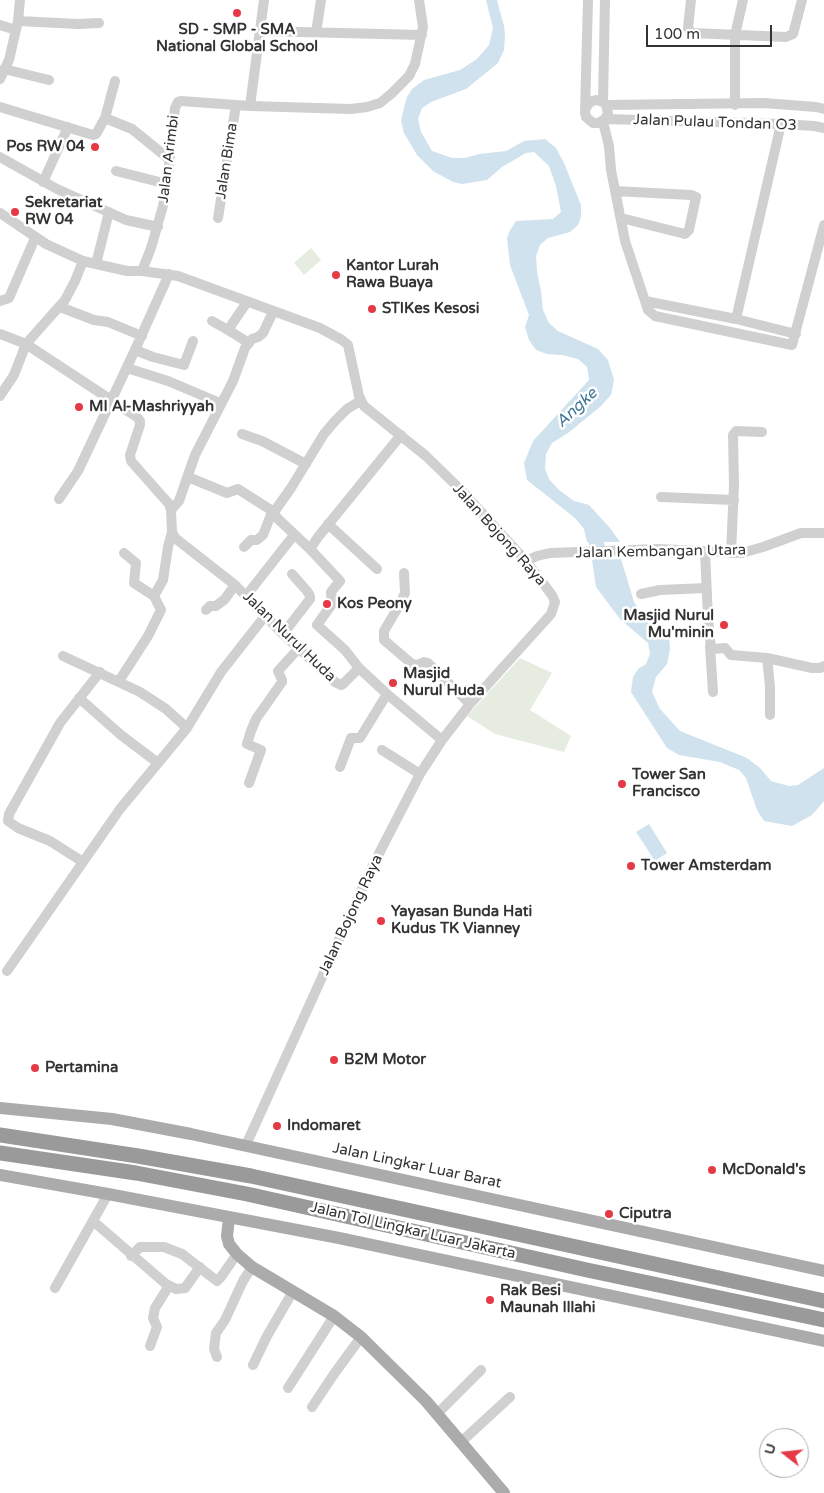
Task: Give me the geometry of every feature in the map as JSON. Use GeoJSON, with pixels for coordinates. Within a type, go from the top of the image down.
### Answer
{"type":"FeatureCollection","features":[{"type":"Feature","properties":{"kind":"highway","name":"Jalan Tol Lingkar Luar Jakarta"},"geometry":{"type":"LineString","coordinates":[[0,1135],[138,1156],[251,1176],[824,1301]]}},
{"type":"Feature","properties":{"kind":"highway","name":"Jalan Tol Lingkar Luar Jakarta"},"geometry":{"type":"LineString","coordinates":[[0,1153],[136,1173],[238,1192],[586,1270],[824,1320]]}},
{"type":"Feature","properties":{"kind":"main road","name":"Jalan Lingkar Luar Barat"},"geometry":{"type":"LineString","coordinates":[[0,1108],[112,1119],[246,1145],[824,1271]]}},
{"type":"Feature","properties":{"kind":"main road"},"geometry":{"type":"LineString","coordinates":[[0,1176],[108,1194],[339,1238],[824,1341]]}},
{"type":"Feature","properties":{"kind":"main road"},"geometry":{"type":"LineString","coordinates":[[229,1218],[227,1236],[229,1244],[237,1254],[252,1267],[292,1293],[334,1316],[361,1337],[397,1371],[437,1414],[504,1493]]}},
{"type":"Feature","properties":{"kind":"street"},"geometry":{"type":"LineString","coordinates":[[20,0],[17,25],[9,60],[2,74],[49,80]]}},
{"type":"Feature","properties":{"kind":"street"},"geometry":{"type":"LineString","coordinates":[[250,106],[264,0]]}},
{"type":"Feature","properties":{"kind":"street"},"geometry":{"type":"LineString","coordinates":[[316,33],[321,0]]}},
{"type":"Feature","properties":{"kind":"street","name":"Jalan Arimbi"},"geometry":{"type":"LineString","coordinates":[[142,272],[158,227],[167,184],[175,108],[178,102],[351,109],[380,103],[408,76],[415,64],[423,27],[418,0]]}},
{"type":"Feature","properties":{"kind":"street"},"geometry":{"type":"LineString","coordinates":[[588,0],[585,112],[589,121],[594,123],[604,121]]}},
{"type":"Feature","properties":{"kind":"street"},"geometry":{"type":"LineString","coordinates":[[605,0],[604,104],[608,112],[604,121],[625,241],[648,310],[655,316],[792,345],[824,225]]}},
{"type":"Feature","properties":{"kind":"street"},"geometry":{"type":"LineString","coordinates":[[691,0],[688,28],[690,32],[695,34],[790,36],[794,31],[802,0]]}},
{"type":"Feature","properties":{"kind":"street"},"geometry":{"type":"LineString","coordinates":[[735,105],[735,35],[743,0]]}},
{"type":"Feature","properties":{"kind":"street"},"geometry":{"type":"LineString","coordinates":[[0,25],[99,23]]}},
{"type":"Feature","properties":{"kind":"street"},"geometry":{"type":"LineString","coordinates":[[260,31],[422,35]]}},
{"type":"Feature","properties":{"kind":"street"},"geometry":{"type":"LineString","coordinates":[[0,107],[93,135],[96,134],[105,118],[115,81]]}},
{"type":"Feature","properties":{"kind":"street"},"geometry":{"type":"LineString","coordinates":[[586,108],[590,102],[596,100],[604,104]]}},
{"type":"Feature","properties":{"kind":"street","name":"Jalan Pulau Tondan O3"},"geometry":{"type":"LineString","coordinates":[[604,104],[735,105],[764,103],[816,106],[824,109]]}},
{"type":"Feature","properties":{"kind":"street","name":"Jalan Bima"},"geometry":{"type":"LineString","coordinates":[[218,218],[236,105]]}},
{"type":"Feature","properties":{"kind":"street"},"geometry":{"type":"LineString","coordinates":[[105,118],[132,129],[169,159]]}},
{"type":"Feature","properties":{"kind":"street","name":"Jalan Pulau Tondan O3"},"geometry":{"type":"LineString","coordinates":[[604,121],[781,124],[824,128]]}},
{"type":"Feature","properties":{"kind":"street"},"geometry":{"type":"LineString","coordinates":[[736,319],[781,124]]}},
{"type":"Feature","properties":{"kind":"street"},"geometry":{"type":"LineString","coordinates":[[43,182],[68,127]]}},
{"type":"Feature","properties":{"kind":"street"},"geometry":{"type":"LineString","coordinates":[[0,157],[57,190],[135,223],[158,227]]}},
{"type":"Feature","properties":{"kind":"street"},"geometry":{"type":"LineString","coordinates":[[116,171],[167,184]]}},
{"type":"Feature","properties":{"kind":"street"},"geometry":{"type":"LineString","coordinates":[[615,191],[691,195],[696,198],[689,230],[684,234],[620,218]]}},
{"type":"Feature","properties":{"kind":"street"},"geometry":{"type":"LineString","coordinates":[[96,264],[109,212]]}},
{"type":"Feature","properties":{"kind":"street"},"geometry":{"type":"LineString","coordinates":[[0,213],[35,238],[61,252],[96,264],[127,271],[169,274],[320,328],[348,345],[360,401],[334,421],[291,488],[273,512],[262,535],[257,540],[251,540],[244,547]]}},
{"type":"Feature","properties":{"kind":"street"},"geometry":{"type":"LineString","coordinates":[[0,300],[9,298],[35,238]]}},
{"type":"Feature","properties":{"kind":"street"},"geometry":{"type":"LineString","coordinates":[[0,396],[19,363],[26,344],[60,307],[71,291],[83,260]]}},
{"type":"Feature","properties":{"kind":"street"},"geometry":{"type":"LineString","coordinates":[[59,499],[78,471],[169,274]]}},
{"type":"Feature","properties":{"kind":"street"},"geometry":{"type":"LineString","coordinates":[[644,301],[736,319],[796,334]]}},
{"type":"Feature","properties":{"kind":"street"},"geometry":{"type":"LineString","coordinates":[[228,330],[247,302]]}},
{"type":"Feature","properties":{"kind":"street"},"geometry":{"type":"LineString","coordinates":[[60,307],[94,320],[108,322],[142,336]]}},
{"type":"Feature","properties":{"kind":"street"},"geometry":{"type":"LineString","coordinates":[[171,513],[179,500],[195,455],[233,380],[245,348],[263,333],[273,312]]}},
{"type":"Feature","properties":{"kind":"street"},"geometry":{"type":"LineString","coordinates":[[212,321],[249,343]]}},
{"type":"Feature","properties":{"kind":"street"},"geometry":{"type":"LineString","coordinates":[[0,334],[26,344],[133,414],[140,421],[130,455],[131,461],[165,498],[171,513],[172,532],[163,580],[154,596]]}},
{"type":"Feature","properties":{"kind":"street"},"geometry":{"type":"LineString","coordinates":[[135,350],[152,357],[184,365],[193,341]]}},
{"type":"Feature","properties":{"kind":"street"},"geometry":{"type":"LineString","coordinates":[[127,368],[168,381],[220,403]]}},
{"type":"Feature","properties":{"kind":"street","name":"Jalan Bojong Raya"},"geometry":{"type":"LineString","coordinates":[[246,1145],[372,869],[420,774],[442,740],[470,704],[552,614],[554,608],[552,595],[526,561],[463,492],[401,435],[370,412],[360,401]]}},
{"type":"Feature","properties":{"kind":"street"},"geometry":{"type":"LineString","coordinates":[[731,553],[734,500],[734,433],[762,432]]}},
{"type":"Feature","properties":{"kind":"street"},"geometry":{"type":"LineString","coordinates":[[242,434],[262,441],[306,464]]}},
{"type":"Feature","properties":{"kind":"street"},"geometry":{"type":"LineString","coordinates":[[310,549],[328,524],[401,435]]}},
{"type":"Feature","properties":{"kind":"street"},"geometry":{"type":"LineString","coordinates":[[188,477],[227,493],[238,488],[273,512],[276,518],[310,549],[340,581],[331,592],[332,604],[317,625],[346,650],[359,668]]}},
{"type":"Feature","properties":{"kind":"street"},"geometry":{"type":"LineString","coordinates":[[661,497],[734,500]]}},
{"type":"Feature","properties":{"kind":"street"},"geometry":{"type":"LineString","coordinates":[[328,524],[377,568]]}},
{"type":"Feature","properties":{"kind":"street","name":"Jalan Nurul Huda"},"geometry":{"type":"LineString","coordinates":[[172,532],[179,542],[235,585],[283,634],[338,684],[343,684],[359,668],[386,694],[442,740]]}},
{"type":"Feature","properties":{"kind":"street","name":"Jalan Kembangan Utara"},"geometry":{"type":"LineString","coordinates":[[526,561],[550,553],[658,549],[731,553],[753,550],[801,533],[824,533]]}},
{"type":"Feature","properties":{"kind":"street"},"geometry":{"type":"LineString","coordinates":[[246,596],[294,535]]}},
{"type":"Feature","properties":{"kind":"street"},"geometry":{"type":"LineString","coordinates":[[705,552],[713,692]]}},
{"type":"Feature","properties":{"kind":"street"},"geometry":{"type":"LineString","coordinates":[[119,681],[148,636],[161,610],[154,596],[134,583],[136,562],[124,553]]}},
{"type":"Feature","properties":{"kind":"street"},"geometry":{"type":"LineString","coordinates":[[404,573],[405,593],[384,632],[384,640],[412,664],[428,663],[470,704]]}},
{"type":"Feature","properties":{"kind":"street"},"geometry":{"type":"LineString","coordinates":[[283,634],[310,599],[307,591],[292,574]]}},
{"type":"Feature","properties":{"kind":"street"},"geometry":{"type":"LineString","coordinates":[[206,610],[210,606],[216,606],[226,599],[235,585]]}},
{"type":"Feature","properties":{"kind":"street"},"geometry":{"type":"LineString","coordinates":[[641,594],[660,590],[706,588]]}},
{"type":"Feature","properties":{"kind":"street"},"geometry":{"type":"LineString","coordinates":[[7,971],[120,809],[187,728],[221,672],[265,616]]}},
{"type":"Feature","properties":{"kind":"street"},"geometry":{"type":"LineString","coordinates":[[710,646],[714,649],[726,649],[731,654],[767,658],[812,668],[824,666]]}},
{"type":"Feature","properties":{"kind":"street"},"geometry":{"type":"LineString","coordinates":[[249,783],[261,750],[247,744],[251,731],[256,719],[282,682],[279,670],[298,648]]}},
{"type":"Feature","properties":{"kind":"street"},"geometry":{"type":"LineString","coordinates":[[62,656],[140,692],[166,709],[187,728]]}},
{"type":"Feature","properties":{"kind":"street"},"geometry":{"type":"LineString","coordinates":[[767,658],[770,715]]}},
{"type":"Feature","properties":{"kind":"street"},"geometry":{"type":"LineString","coordinates":[[83,862],[50,841],[18,828],[8,821],[10,814],[60,724],[100,672]]}},
{"type":"Feature","properties":{"kind":"street"},"geometry":{"type":"LineString","coordinates":[[340,767],[351,738],[360,738],[386,694]]}},
{"type":"Feature","properties":{"kind":"street"},"geometry":{"type":"LineString","coordinates":[[79,698],[121,735],[158,763]]}},
{"type":"Feature","properties":{"kind":"street"},"geometry":{"type":"LineString","coordinates":[[382,750],[420,774]]}},
{"type":"Feature","properties":{"kind":"street"},"geometry":{"type":"LineString","coordinates":[[55,1288],[108,1194]]}},
{"type":"Feature","properties":{"kind":"street"},"geometry":{"type":"LineString","coordinates":[[93,1221],[131,1256],[166,1284],[176,1289],[185,1288],[200,1267]]}},
{"type":"Feature","properties":{"kind":"street"},"geometry":{"type":"LineString","coordinates":[[131,1256],[140,1247],[164,1247],[182,1254],[217,1281],[237,1254]]}},
{"type":"Feature","properties":{"kind":"street"},"geometry":{"type":"LineString","coordinates":[[217,1357],[214,1349],[216,1333],[225,1320],[243,1281],[252,1267]]}},
{"type":"Feature","properties":{"kind":"street"},"geometry":{"type":"LineString","coordinates":[[150,1346],[157,1327],[153,1318],[155,1308],[167,1289],[166,1284]]}},
{"type":"Feature","properties":{"kind":"street"},"geometry":{"type":"LineString","coordinates":[[253,1365],[267,1336],[292,1293]]}},
{"type":"Feature","properties":{"kind":"street"},"geometry":{"type":"LineString","coordinates":[[288,1388],[334,1316]]}},
{"type":"Feature","properties":{"kind":"street"},"geometry":{"type":"LineString","coordinates":[[312,1407],[361,1337]]}},
{"type":"Feature","properties":{"kind":"street"},"geometry":{"type":"LineString","coordinates":[[437,1414],[481,1370]]}},
{"type":"Feature","properties":{"kind":"street"},"geometry":{"type":"LineString","coordinates":[[461,1442],[510,1397]]}},
{"type":"Feature","properties":{"kind":"shaded area"},"geometry":{"type":"Polygon","coordinates":[[[311,248],[321,260],[304,275],[294,263],[311,248]]]}},
{"type":"Feature","properties":{"kind":"shaded area"},"geometry":{"type":"Polygon","coordinates":[[[520,658],[552,673],[530,710],[571,736],[564,752],[495,734],[467,716],[520,658]]]}},
{"type":"Feature","properties":{"kind":"water"},"geometry":{"type":"Polygon","coordinates":[[[486,0],[497,0],[504,26],[504,50],[498,63],[466,89],[431,102],[422,108],[418,119],[421,132],[432,151],[452,158],[465,158],[479,154],[506,151],[524,141],[545,139],[556,148],[564,163],[581,205],[581,217],[578,225],[570,232],[548,238],[540,245],[536,256],[543,310],[549,323],[558,331],[598,349],[608,360],[614,380],[611,395],[600,407],[568,433],[552,443],[546,454],[545,469],[549,479],[559,490],[574,501],[589,505],[620,542],[587,542],[584,529],[575,518],[527,480],[524,463],[533,441],[589,380],[587,367],[578,359],[547,354],[536,350],[529,340],[525,327],[529,315],[510,265],[507,238],[516,221],[553,219],[561,212],[556,186],[549,166],[534,152],[526,153],[502,167],[487,180],[462,184],[453,182],[433,171],[417,155],[404,133],[401,121],[407,97],[412,89],[424,80],[460,70],[477,59],[489,45],[493,28],[486,0]]]}},
{"type":"Feature","properties":{"kind":"water"},"geometry":{"type":"Polygon","coordinates":[[[621,559],[634,602],[648,623],[669,633],[670,649],[667,664],[656,677],[652,692],[660,709],[680,731],[747,758],[760,768],[771,781],[789,786],[798,785],[824,768],[824,801],[812,815],[792,826],[764,821],[757,810],[746,778],[739,770],[720,762],[679,755],[667,748],[631,692],[633,677],[638,669],[646,664],[650,654],[648,643],[620,619],[596,587],[592,560],[621,559]]]}},
{"type":"Feature","properties":{"kind":"water"},"geometry":{"type":"Polygon","coordinates":[[[649,824],[667,853],[655,861],[636,832],[649,824]]]}},
{"type":"Feature","properties":{"kind":"waterway","name":"Angke"},"geometry":{"type":"LineString","coordinates":[[591,522],[606,580]]}},
{"type":"Feature","properties":{"kind":"place","name":"SD - SMP - SMA National Global School"},"geometry":{"type":"Point","coordinates":[237,13]}},
{"type":"Feature","properties":{"kind":"place","name":"Pos RW 04"},"geometry":{"type":"Point","coordinates":[95,147]}},
{"type":"Feature","properties":{"kind":"place","name":"Sekretariat RW 04"},"geometry":{"type":"Point","coordinates":[15,212]}},
{"type":"Feature","properties":{"kind":"place","name":"Kantor Lurah Rawa Buaya"},"geometry":{"type":"Point","coordinates":[336,275]}},
{"type":"Feature","properties":{"kind":"place","name":"STIKes Kesosi"},"geometry":{"type":"Point","coordinates":[372,309]}},
{"type":"Feature","properties":{"kind":"place","name":"MI Al-Mashriyyah"},"geometry":{"type":"Point","coordinates":[79,407]}},
{"type":"Feature","properties":{"kind":"place","name":"Kos Peony"},"geometry":{"type":"Point","coordinates":[327,604]}},
{"type":"Feature","properties":{"kind":"place","name":"Masjid Nurul Mu'minin"},"geometry":{"type":"Point","coordinates":[724,625]}},
{"type":"Feature","properties":{"kind":"place","name":"Masjid Nurul Huda"},"geometry":{"type":"Point","coordinates":[393,683]}},
{"type":"Feature","properties":{"kind":"place","name":"Tower San Francisco"},"geometry":{"type":"Point","coordinates":[622,784]}},
{"type":"Feature","properties":{"kind":"place","name":"Tower Amsterdam"},"geometry":{"type":"Point","coordinates":[631,866]}},
{"type":"Feature","properties":{"kind":"place","name":"Yayasan Bunda Hati Kudus TK Vianney"},"geometry":{"type":"Point","coordinates":[381,921]}},
{"type":"Feature","properties":{"kind":"place","name":"B2M Motor"},"geometry":{"type":"Point","coordinates":[334,1060]}},
{"type":"Feature","properties":{"kind":"place","name":"Pertamina"},"geometry":{"type":"Point","coordinates":[35,1068]}},
{"type":"Feature","properties":{"kind":"place","name":"Indomaret"},"geometry":{"type":"Point","coordinates":[277,1126]}},
{"type":"Feature","properties":{"kind":"place","name":"McDonald's"},"geometry":{"type":"Point","coordinates":[712,1170]}},
{"type":"Feature","properties":{"kind":"place","name":"Ciputra"},"geometry":{"type":"Point","coordinates":[609,1214]}},
{"type":"Feature","properties":{"kind":"place","name":"Rak Besi Maunah Illahi"},"geometry":{"type":"Point","coordinates":[490,1300]}}]}
